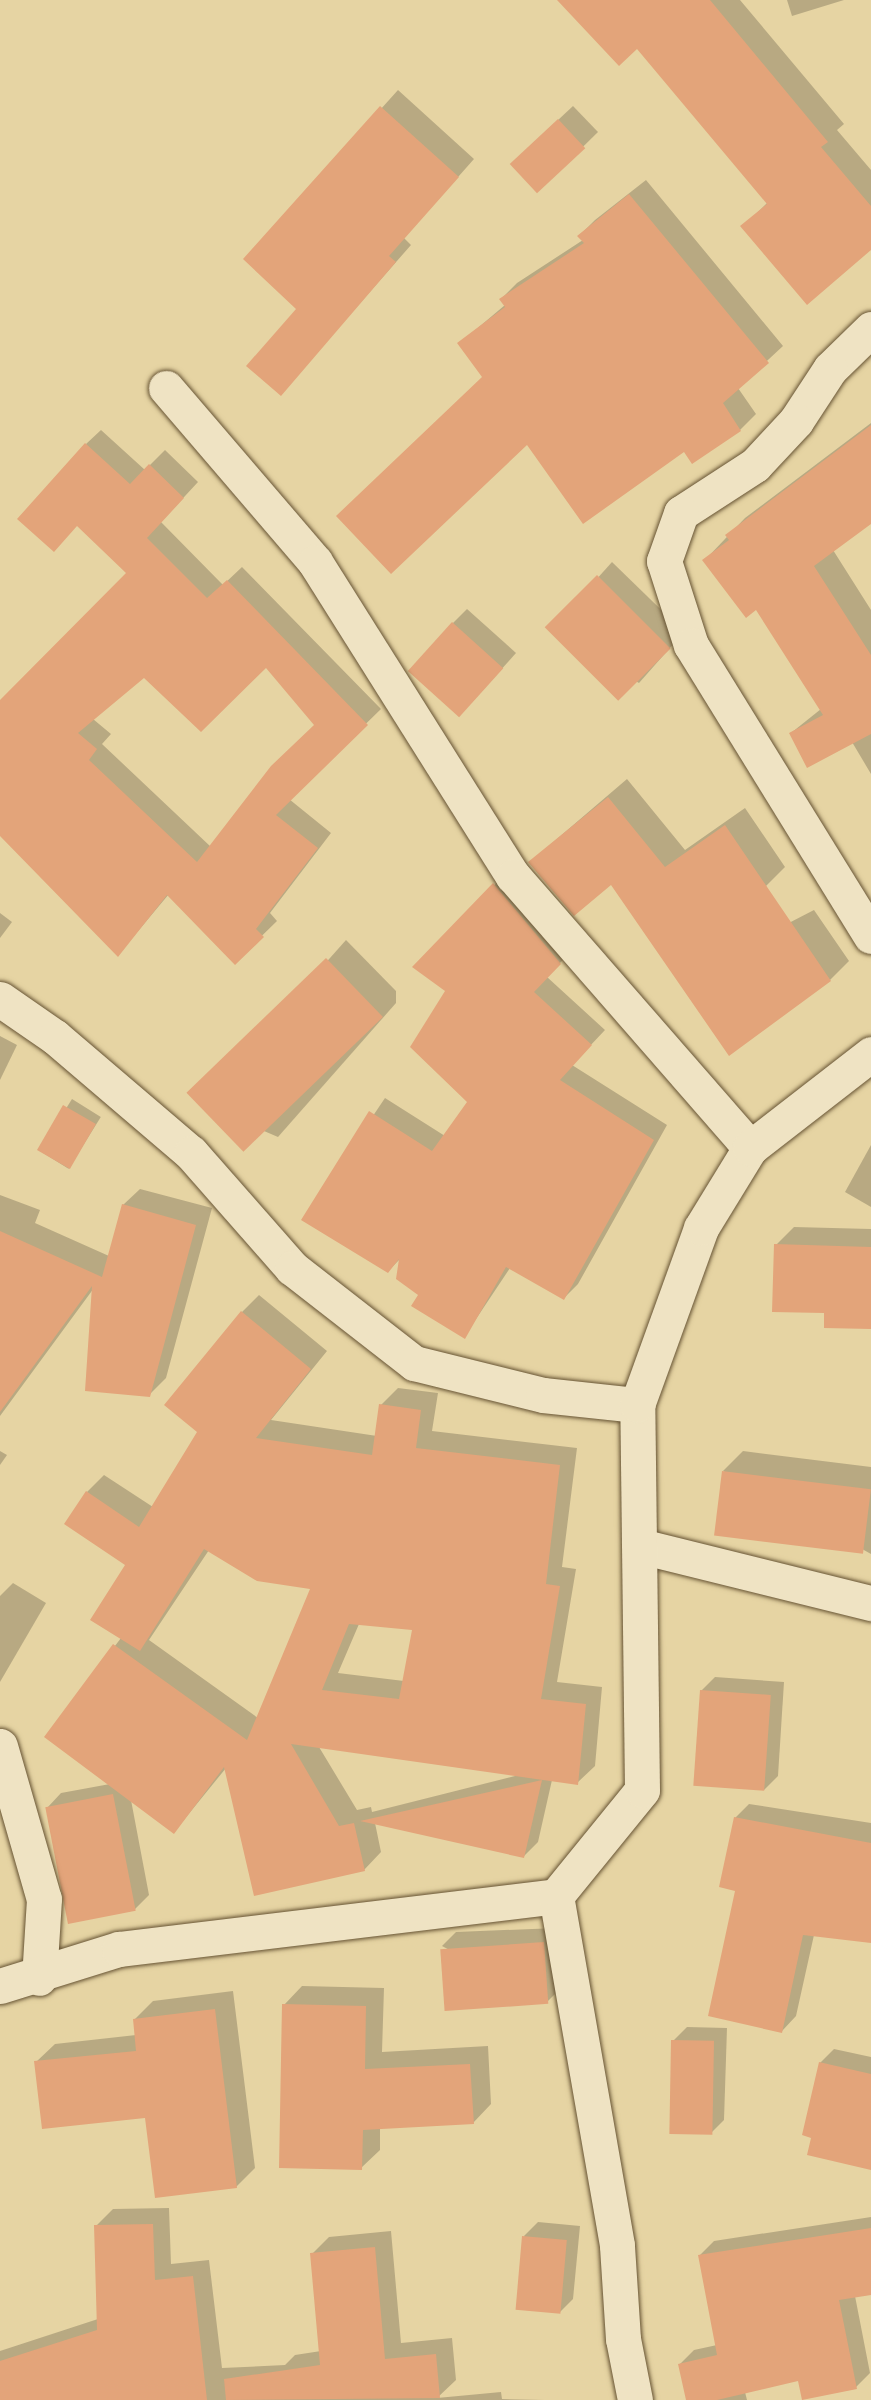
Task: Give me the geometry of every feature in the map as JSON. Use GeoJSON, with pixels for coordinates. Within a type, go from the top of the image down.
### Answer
{"type":"FeatureCollection","features":[{"type":"Feature","properties":{"kind":"street"},"geometry":{"type":"LineString","coordinates":[[871,329],[830,369],[796,421],[755,465],[681,513],[664,561],[691,645],[871,936]]}},
{"type":"Feature","properties":{"kind":"street"},"geometry":{"type":"LineString","coordinates":[[166,388],[315,562],[513,876],[750,1148]]}},
{"type":"Feature","properties":{"kind":"street"},"geometry":{"type":"LineString","coordinates":[[0,999],[55,1037],[191,1153],[292,1268],[414,1363],[543,1395],[637,1405]]}},
{"type":"Feature","properties":{"kind":"street"},"geometry":{"type":"LineString","coordinates":[[0,1986],[40,1978],[119,1949],[556,1896],[642,1790],[637,1405],[701,1228],[750,1148],[871,1054]]}},
{"type":"Feature","properties":{"kind":"street"},"geometry":{"type":"LineString","coordinates":[[640,1546],[871,1603]]}},
{"type":"Feature","properties":{"kind":"street"},"geometry":{"type":"LineString","coordinates":[[0,1746],[44,1899],[40,1978]]}},
{"type":"Feature","properties":{"kind":"street"},"geometry":{"type":"LineString","coordinates":[[556,1896],[617,2245],[623,2339],[635,2400]]}},
{"type":"Feature","properties":{"kind":"building"},"geometry":{"type":"Polygon","coordinates":[[[557,0],[710,0],[828,142],[821,147],[871,206],[871,250],[807,305],[740,226],[767,204],[637,49],[619,66],[557,0]]]}},
{"type":"Feature","properties":{"kind":"building"},"geometry":{"type":"Polygon","coordinates":[[[380,106],[459,177],[389,256],[396,262],[281,396],[246,366],[296,309],[243,259],[380,106]]]}},
{"type":"Feature","properties":{"kind":"building"},"geometry":{"type":"Polygon","coordinates":[[[558,119],[585,148],[537,193],[510,164],[558,119]]]}},
{"type":"Feature","properties":{"kind":"building"},"geometry":{"type":"Polygon","coordinates":[[[629,194],[769,363],[723,403],[741,431],[692,464],[684,452],[583,524],[527,445],[391,574],[336,516],[482,377],[457,343],[505,307],[499,299],[584,243],[577,236],[629,194]]]}},
{"type":"Feature","properties":{"kind":"building"},"geometry":{"type":"Polygon","coordinates":[[[871,425],[871,524],[814,566],[871,655],[871,734],[807,768],[789,733],[823,715],[756,610],[746,618],[702,560],[729,540],[725,535],[871,425]]]}},
{"type":"Feature","properties":{"kind":"building"},"geometry":{"type":"Polygon","coordinates":[[[85,443],[130,484],[149,464],[184,498],[147,538],[207,598],[227,580],[368,725],[276,815],[318,848],[256,929],[264,937],[235,965],[167,895],[118,957],[0,836],[0,700],[126,573],[77,526],[54,552],[17,519],[85,443]],[[266,668],[201,732],[144,678],[78,733],[97,749],[89,760],[197,862],[271,766],[314,725],[266,668]]]}},
{"type":"Feature","properties":{"kind":"building"},"geometry":{"type":"Polygon","coordinates":[[[597,575],[671,649],[618,701],[545,627],[597,575]]]}},
{"type":"Feature","properties":{"kind":"building"},"geometry":{"type":"Polygon","coordinates":[[[452,622],[503,668],[459,717],[408,671],[452,622]]]}},
{"type":"Feature","properties":{"kind":"building"},"geometry":{"type":"Polygon","coordinates":[[[608,797],[665,867],[725,825],[831,981],[729,1056],[611,885],[574,916],[528,862],[608,797]]]}},
{"type":"Feature","properties":{"kind":"building"},"geometry":{"type":"Polygon","coordinates":[[[493,883],[561,964],[534,992],[592,1045],[560,1080],[654,1140],[564,1300],[506,1267],[465,1339],[411,1306],[418,1295],[396,1279],[399,1259],[388,1273],[301,1220],[369,1111],[432,1151],[467,1102],[410,1047],[445,991],[412,967],[493,883]]]}},
{"type":"Feature","properties":{"kind":"building"},"geometry":{"type":"Polygon","coordinates":[[[326,958],[383,1017],[243,1152],[186,1093],[326,958]]]}},
{"type":"Feature","properties":{"kind":"building"},"geometry":{"type":"Polygon","coordinates":[[[63,1105],[96,1124],[70,1169],[37,1150],[63,1105]]]}},
{"type":"Feature","properties":{"kind":"building"},"geometry":{"type":"Polygon","coordinates":[[[122,1204],[196,1225],[150,1397],[85,1391],[92,1286],[0,1412],[0,1231],[102,1277],[122,1204]]]}},
{"type":"Feature","properties":{"kind":"building"},"geometry":{"type":"Polygon","coordinates":[[[774,1244],[871,1247],[871,1329],[824,1328],[824,1313],[772,1312],[774,1244]]]}},
{"type":"Feature","properties":{"kind":"building"},"geometry":{"type":"Polygon","coordinates":[[[241,1311],[311,1369],[256,1438],[372,1455],[379,1404],[421,1410],[416,1448],[560,1465],[546,1584],[560,1586],[541,1699],[586,1704],[578,1785],[291,1744],[339,1826],[354,1823],[365,1871],[254,1896],[224,1767],[174,1834],[44,1737],[113,1644],[247,1740],[310,1589],[257,1581],[204,1549],[140,1651],[90,1620],[125,1565],[64,1524],[86,1491],[139,1527],[197,1432],[164,1405],[241,1311]],[[349,1624],[322,1690],[399,1699],[412,1630],[349,1624]]]}},
{"type":"Feature","properties":{"kind":"building"},"geometry":{"type":"Polygon","coordinates":[[[722,1471],[871,1489],[863,1554],[714,1536],[722,1471]]]}},
{"type":"Feature","properties":{"kind":"building"},"geometry":{"type":"Polygon","coordinates":[[[700,1690],[771,1695],[764,1791],[693,1786],[700,1690]]]}},
{"type":"Feature","properties":{"kind":"building"},"geometry":{"type":"Polygon","coordinates":[[[542,1780],[524,1858],[360,1821],[542,1780]]]}},
{"type":"Feature","properties":{"kind":"building"},"geometry":{"type":"Polygon","coordinates":[[[113,1794],[136,1911],[68,1924],[45,1807],[113,1794]]]}},
{"type":"Feature","properties":{"kind":"building"},"geometry":{"type":"Polygon","coordinates":[[[734,1817],[871,1843],[871,1943],[803,1935],[782,2033],[708,2016],[735,1891],[719,1887],[734,1817]]]}},
{"type":"Feature","properties":{"kind":"building"},"geometry":{"type":"Polygon","coordinates":[[[544,1942],[548,2004],[445,2011],[440,1949],[544,1942]]]}},
{"type":"Feature","properties":{"kind":"building"},"geometry":{"type":"Polygon","coordinates":[[[282,2004],[366,2006],[365,2069],[470,2064],[474,2124],[363,2130],[362,2170],[279,2168],[282,2004]]]}},
{"type":"Feature","properties":{"kind":"building"},"geometry":{"type":"Polygon","coordinates":[[[215,2009],[237,2188],[155,2198],[145,2118],[42,2129],[34,2061],[136,2051],[133,2019],[215,2009]]]}},
{"type":"Feature","properties":{"kind":"building"},"geometry":{"type":"Polygon","coordinates":[[[671,2040],[714,2041],[712,2135],[669,2134],[671,2040]]]}},
{"type":"Feature","properties":{"kind":"building"},"geometry":{"type":"Polygon","coordinates":[[[819,2062],[871,2074],[871,2170],[807,2155],[811,2138],[802,2135],[819,2062]]]}},
{"type":"Feature","properties":{"kind":"building"},"geometry":{"type":"Polygon","coordinates":[[[153,2224],[155,2280],[193,2276],[207,2400],[0,2400],[0,2361],[97,2330],[94,2225],[153,2224]]]}},
{"type":"Feature","properties":{"kind":"building"},"geometry":{"type":"Polygon","coordinates":[[[871,2228],[871,2295],[839,2300],[857,2389],[802,2400],[798,2381],[717,2400],[686,2400],[678,2364],[717,2355],[698,2255],[871,2228]]]}},
{"type":"Feature","properties":{"kind":"building"},"geometry":{"type":"Polygon","coordinates":[[[522,2236],[567,2240],[560,2314],[516,2310],[522,2236]]]}},
{"type":"Feature","properties":{"kind":"building"},"geometry":{"type":"Polygon","coordinates":[[[375,2247],[385,2359],[436,2354],[440,2398],[226,2400],[224,2379],[320,2365],[310,2253],[375,2247]]]}}]}
